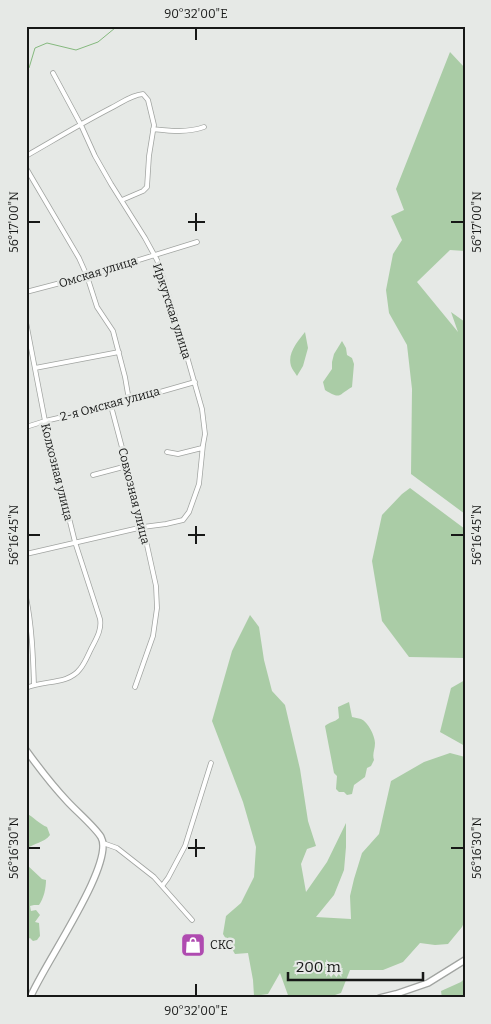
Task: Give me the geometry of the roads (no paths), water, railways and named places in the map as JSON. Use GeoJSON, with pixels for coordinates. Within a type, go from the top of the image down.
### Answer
{"type":"FeatureCollection","features":[{"type":"Feature","properties":{"kind":"street","name":"Иркутская улица"},"geometry":{"type":"LineString","coordinates":[[53,73],[81,125],[95,156],[154,255],[161,271],[202,408],[205,431],[200,481],[189,512],[180,521],[143,527]]}},
{"type":"Feature","properties":{"kind":"street"},"geometry":{"type":"LineString","coordinates":[[26,156],[128,99],[143,94],[148,100],[153,117],[147,187],[143,191],[122,200]]}},
{"type":"Feature","properties":{"kind":"street"},"geometry":{"type":"LineString","coordinates":[[153,129],[181,132],[204,127]]}},
{"type":"Feature","properties":{"kind":"street"},"geometry":{"type":"LineString","coordinates":[[26,168],[79,258],[88,276],[97,307],[113,331],[129,400]]}},
{"type":"Feature","properties":{"kind":"street","name":"Омская улица"},"geometry":{"type":"LineString","coordinates":[[26,292],[88,276],[197,242]]}},
{"type":"Feature","properties":{"kind":"street","name":"Колхозная улица"},"geometry":{"type":"LineString","coordinates":[[26,322],[45,421],[75,542],[100,620],[100,629],[96,640],[78,671],[56,681],[34,685]]}},
{"type":"Feature","properties":{"kind":"street"},"geometry":{"type":"LineString","coordinates":[[35,368],[119,352]]}},
{"type":"Feature","properties":{"kind":"street","name":"2-я Омская улица"},"geometry":{"type":"LineString","coordinates":[[26,427],[111,406],[195,382]]}},
{"type":"Feature","properties":{"kind":"street","name":"Совхозная улица"},"geometry":{"type":"LineString","coordinates":[[111,406],[143,527],[156,586],[157,608],[153,636],[135,687]]}},
{"type":"Feature","properties":{"kind":"street"},"geometry":{"type":"LineString","coordinates":[[167,452],[178,454],[202,448]]}},
{"type":"Feature","properties":{"kind":"street"},"geometry":{"type":"LineString","coordinates":[[93,475],[127,466]]}},
{"type":"Feature","properties":{"kind":"street"},"geometry":{"type":"LineString","coordinates":[[26,554],[143,527]]}},
{"type":"Feature","properties":{"kind":"street"},"geometry":{"type":"LineString","coordinates":[[26,598],[30,614],[34,685],[26,688]]}},
{"type":"Feature","properties":{"kind":"street"},"geometry":{"type":"LineString","coordinates":[[26,750],[65,799],[98,833],[103,843],[102,856],[91,885],[74,920],[39,978],[30,998]]}},
{"type":"Feature","properties":{"kind":"street"},"geometry":{"type":"LineString","coordinates":[[162,886],[185,846],[212,763]]}},
{"type":"Feature","properties":{"kind":"street"},"geometry":{"type":"LineString","coordinates":[[103,843],[117,848],[154,877],[192,920]]}},
{"type":"Feature","properties":{"kind":"street"},"geometry":{"type":"LineString","coordinates":[[380,998],[428,983],[465,960]]}},
{"type":"Feature","properties":{"kind":"waterway"},"geometry":{"type":"LineString","coordinates":[[26,68],[29,68],[35,48],[47,43],[76,50],[98,42],[115,28],[132,26]]}},
{"type":"Feature","properties":{"kind":"place","name":"СКС"},"geometry":{"type":"Point","coordinates":[193,945]}}]}
